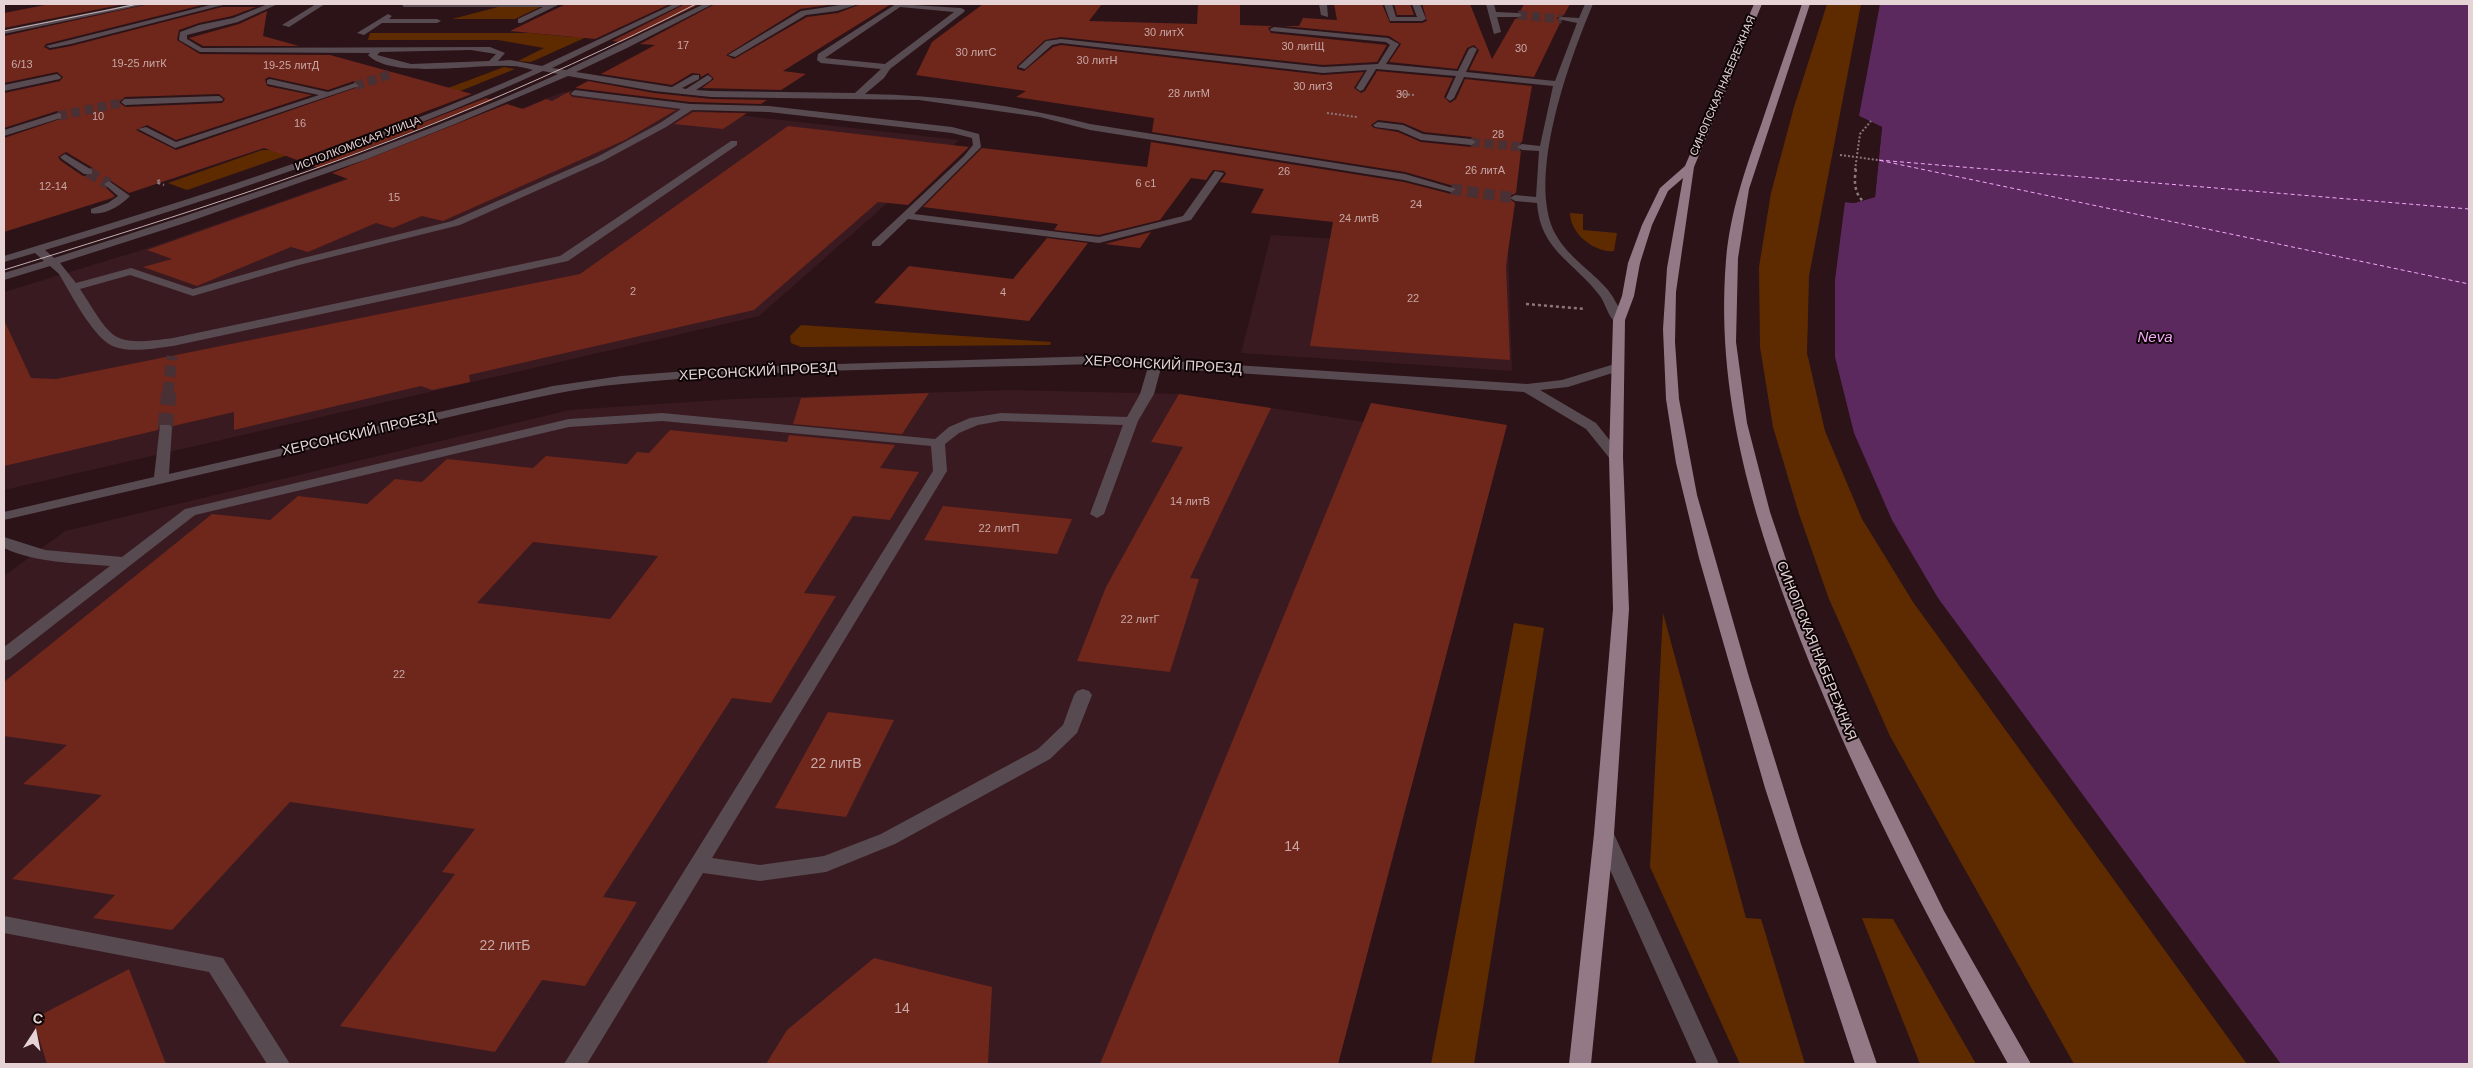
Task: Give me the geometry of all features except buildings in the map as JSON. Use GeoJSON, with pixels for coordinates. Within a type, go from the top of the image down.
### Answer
{"type":"FeatureCollection","features":[{"type":"Feature","properties":{"kind":"main road","name":"СИНОПСКАЯ НАБЕРЕЖНАЯ"},"geometry":{"type":"LineString","coordinates":[[1758,4],[1689,168],[1688,194],[1673,269],[1670,323],[1670,366],[1677,440],[1692,504],[1747,701],[1815,920],[1866,1064]]}},
{"type":"Feature","properties":{"kind":"main road","name":"СИНОПСКАЯ НАБЕРЕЖНАЯ"},"geometry":{"type":"LineString","coordinates":[[1806,4],[1744,189],[1732,258],[1730,342],[1740,423],[1763,512],[1791,598],[1848,734],[1937,917],[2020,1064]]}},
{"type":"Feature","properties":{"kind":"main road","name":"СИНОПСКАЯ НАБЕРЕЖНАЯ"},"geometry":{"type":"LineString","coordinates":[[1580,1064],[1604,834],[1621,609],[1616,458],[1619,320],[1628,296],[1634,263],[1647,225],[1664,190],[1689,168]]}},
{"type":"Feature","properties":{"kind":"street"},"geometry":{"type":"LineString","coordinates":[[4,32],[143,4]]}},
{"type":"Feature","properties":{"kind":"street"},"geometry":{"type":"LineString","coordinates":[[274,4],[235,20],[202,27],[183,34],[183,40],[200,50],[490,49],[501,53],[491,64]]}},
{"type":"Feature","properties":{"kind":"street"},"geometry":{"type":"LineString","coordinates":[[286,25],[321,4]]}},
{"type":"Feature","properties":{"kind":"street","name":"ИСПОЛКОМСКАЯ УЛИЦА"},"geometry":{"type":"LineString","coordinates":[[4,259],[116,224],[356,143],[543,69],[679,4]]}},
{"type":"Feature","properties":{"kind":"street","name":"ИСПОЛКОМСКАЯ УЛИЦА"},"geometry":{"type":"LineString","coordinates":[[4,277],[268,191],[370,154],[569,73],[709,4]]}},
{"type":"Feature","properties":{"kind":"street"},"geometry":{"type":"LineString","coordinates":[[732,55],[804,13],[837,9],[855,4]]}},
{"type":"Feature","properties":{"kind":"street"},"geometry":{"type":"LineString","coordinates":[[1323,4],[1325,15]]}},
{"type":"Feature","properties":{"kind":"street"},"geometry":{"type":"LineString","coordinates":[[1388,4],[1393,19],[1422,19],[1416,4]]}},
{"type":"Feature","properties":{"kind":"street"},"geometry":{"type":"LineString","coordinates":[[1490,4],[1497,32]]}},
{"type":"Feature","properties":{"kind":"street"},"geometry":{"type":"LineString","coordinates":[[1589,4],[1562,66],[1548,118],[1541,200],[1546,228],[1554,242],[1604,294],[1619,320]]}},
{"type":"Feature","properties":{"kind":"street"},"geometry":{"type":"LineString","coordinates":[[50,46],[101,36],[148,20],[219,5]]}},
{"type":"Feature","properties":{"kind":"street"},"geometry":{"type":"LineString","coordinates":[[361,33],[405,5],[554,5],[521,21]]}},
{"type":"Feature","properties":{"kind":"street"},"geometry":{"type":"LineString","coordinates":[[857,96],[881,76],[887,67],[961,10],[941,6],[899,5],[821,56],[820,60],[887,67]]}},
{"type":"Feature","properties":{"kind":"street"},"geometry":{"type":"LineString","coordinates":[[126,7],[148,20]]}},
{"type":"Feature","properties":{"kind":"street"},"geometry":{"type":"LineString","coordinates":[[1492,14],[1518,15]]}},
{"type":"Feature","properties":{"kind":"street"},"geometry":{"type":"LineString","coordinates":[[175,15],[202,27]]}},
{"type":"Feature","properties":{"kind":"street"},"geometry":{"type":"LineString","coordinates":[[1562,19],[1581,21]]}},
{"type":"Feature","properties":{"kind":"street"},"geometry":{"type":"LineString","coordinates":[[380,21],[437,21]]}},
{"type":"Feature","properties":{"kind":"street"},"geometry":{"type":"LineString","coordinates":[[1274,29],[1388,40],[1395,44],[1360,88]]}},
{"type":"Feature","properties":{"kind":"street"},"geometry":{"type":"LineString","coordinates":[[1022,67],[1049,43],[1061,41],[1323,70],[1377,66],[1557,84]]}},
{"type":"Feature","properties":{"kind":"street"},"geometry":{"type":"LineString","coordinates":[[1450,98],[1473,49]]}},
{"type":"Feature","properties":{"kind":"street"},"geometry":{"type":"LineString","coordinates":[[378,50],[372,55],[412,68]]}},
{"type":"Feature","properties":{"kind":"street"},"geometry":{"type":"LineString","coordinates":[[391,74],[412,68],[510,63],[687,92],[920,97],[1040,114],[1090,127],[1405,176],[1434,186],[1451,189]]}},
{"type":"Feature","properties":{"kind":"street"},"geometry":{"type":"LineString","coordinates":[[4,88],[57,76]]}},
{"type":"Feature","properties":{"kind":"street"},"geometry":{"type":"LineString","coordinates":[[673,90],[696,77]]}},
{"type":"Feature","properties":{"kind":"street"},"geometry":{"type":"LineString","coordinates":[[687,92],[708,78]]}},
{"type":"Feature","properties":{"kind":"street"},"geometry":{"type":"LineString","coordinates":[[270,82],[305,88],[328,95]]}},
{"type":"Feature","properties":{"kind":"street"},"geometry":{"type":"LineString","coordinates":[[143,129],[175,145],[355,86]]}},
{"type":"Feature","properties":{"kind":"street"},"geometry":{"type":"LineString","coordinates":[[630,101],[654,88]]}},
{"type":"Feature","properties":{"kind":"street"},"geometry":{"type":"LineString","coordinates":[[575,93],[690,107],[769,109],[952,130],[976,136],[978,145],[967,158],[876,244]]}},
{"type":"Feature","properties":{"kind":"street"},"geometry":{"type":"LineString","coordinates":[[125,102],[219,99]]}},
{"type":"Feature","properties":{"kind":"street"},"geometry":{"type":"LineString","coordinates":[[73,287],[131,272],[193,293],[295,262],[456,223],[600,159],[663,125],[690,107]]}},
{"type":"Feature","properties":{"kind":"street"},"geometry":{"type":"LineString","coordinates":[[4,132],[58,116]]}},
{"type":"Feature","properties":{"kind":"street"},"geometry":{"type":"LineString","coordinates":[[1378,125],[1400,127],[1421,137],[1471,142]]}},
{"type":"Feature","properties":{"kind":"street"},"geometry":{"type":"LineString","coordinates":[[37,249],[63,272],[105,336],[118,344],[144,346],[173,342],[564,260],[734,143]]}},
{"type":"Feature","properties":{"kind":"street"},"geometry":{"type":"LineString","coordinates":[[1522,147],[1544,149]]}},
{"type":"Feature","properties":{"kind":"street"},"geometry":{"type":"LineString","coordinates":[[65,157],[88,172]]}},
{"type":"Feature","properties":{"kind":"street"},"geometry":{"type":"LineString","coordinates":[[906,216],[1099,240],[1187,218],[1219,173]]}},
{"type":"Feature","properties":{"kind":"street"},"geometry":{"type":"LineString","coordinates":[[109,184],[125,196],[112,206],[92,208],[116,224]]}},
{"type":"Feature","properties":{"kind":"street"},"geometry":{"type":"LineString","coordinates":[[1515,198],[1541,200]]}},
{"type":"Feature","properties":{"kind":"street"},"geometry":{"type":"LineString","coordinates":[[172,356],[173,342]]}},
{"type":"Feature","properties":{"kind":"street","name":"ХЕРСОНСКИЙ ПРОЕЗД"},"geometry":{"type":"LineString","coordinates":[[4,516],[484,405],[553,390],[621,380],[741,371],[907,364],[1096,360],[1527,388],[1563,384],[1618,367]]}},
{"type":"Feature","properties":{"kind":"street"},"geometry":{"type":"LineString","coordinates":[[1097,514],[1131,421],[1147,394],[1156,363]]}},
{"type":"Feature","properties":{"kind":"street","name":"ХЕРСОНСКИЙ ПРОЕЗД"},"geometry":{"type":"LineString","coordinates":[[1527,388],[1590,426],[1616,458]]}},
{"type":"Feature","properties":{"kind":"street"},"geometry":{"type":"LineString","coordinates":[[4,655],[11,643],[190,512],[569,423],[662,417],[938,443],[954,430],[975,421],[1001,417],[1131,421]]}},
{"type":"Feature","properties":{"kind":"street"},"geometry":{"type":"LineString","coordinates":[[161,480],[166,428]]}},
{"type":"Feature","properties":{"kind":"street"},"geometry":{"type":"LineString","coordinates":[[575,1064],[940,471],[938,443]]}},
{"type":"Feature","properties":{"kind":"street"},"geometry":{"type":"LineString","coordinates":[[4,542],[12,547],[35,552],[124,562]]}},
{"type":"Feature","properties":{"kind":"street"},"geometry":{"type":"LineString","coordinates":[[698,864],[760,873],[826,864],[888,839],[1044,754],[1071,728],[1083,695]]}},
{"type":"Feature","properties":{"kind":"street"},"geometry":{"type":"LineString","coordinates":[[1604,834],[1708,1064]]}},
{"type":"Feature","properties":{"kind":"street"},"geometry":{"type":"LineString","coordinates":[[4,924],[216,964],[279,1064]]}},
{"type":"Feature","properties":{"kind":"path"},"geometry":{"type":"LineString","coordinates":[[1327,113],[1372,119],[1378,125]]}},
{"type":"Feature","properties":{"kind":"path"},"geometry":{"type":"LineString","coordinates":[[1863,201],[1860,199],[1854,186],[1860,134],[1871,121]]}},
{"type":"Feature","properties":{"kind":"path"},"geometry":{"type":"LineString","coordinates":[[1840,155],[1878,160]]}},
{"type":"Feature","properties":{"kind":"path"},"geometry":{"type":"LineString","coordinates":[[1526,304],[1588,309]]}},
{"type":"Feature","properties":{"kind":"shaded area"},"geometry":{"type":"Polygon","coordinates":[[[1827,4],[1861,4],[1809,276],[1807,353],[1825,431],[1862,519],[1913,602],[2247,1064],[2074,1064],[1890,736],[1829,599],[1799,514],[1773,427],[1760,347],[1759,267],[1771,193],[1794,107],[1827,4]]]}},
{"type":"Feature","properties":{"kind":"shaded area"},"geometry":{"type":"Polygon","coordinates":[[[498,7],[540,7],[515,19],[452,19],[498,7]]]}},
{"type":"Feature","properties":{"kind":"shaded area"},"geometry":{"type":"Polygon","coordinates":[[[370,33],[531,33],[571,37],[577,35],[589,36],[531,62],[518,61],[544,48],[498,40],[368,40],[370,33]]]}},
{"type":"Feature","properties":{"kind":"shaded area"},"geometry":{"type":"Polygon","coordinates":[[[504,67],[515,69],[438,100],[448,88],[504,67]]]}},
{"type":"Feature","properties":{"kind":"shaded area"},"geometry":{"type":"Polygon","coordinates":[[[563,92],[675,108],[959,140],[759,316],[4,490],[4,292],[145,249],[339,181],[563,92]]]}},
{"type":"Feature","properties":{"kind":"shaded area"},"geometry":{"type":"Polygon","coordinates":[[[262,150],[272,150],[288,155],[187,190],[168,183],[262,150]]]}},
{"type":"Feature","properties":{"kind":"shaded area"},"geometry":{"type":"Polygon","coordinates":[[[1570,213],[1583,214],[1583,230],[1617,233],[1614,251],[1599,249],[1584,240],[1574,228],[1570,213]]]}},
{"type":"Feature","properties":{"kind":"shaded area"},"geometry":{"type":"Polygon","coordinates":[[[1271,235],[1508,249],[1512,371],[1241,353],[1271,235]]]}},
{"type":"Feature","properties":{"kind":"shaded area"},"geometry":{"type":"Polygon","coordinates":[[[801,325],[1051,342],[1050,345],[801,347],[791,343],[790,336],[801,325]]]}},
{"type":"Feature","properties":{"kind":"shaded area"},"geometry":{"type":"Polygon","coordinates":[[[1010,390],[1179,394],[1364,422],[1371,403],[1507,425],[1338,1064],[4,1064],[4,576],[65,531],[570,410],[734,399],[1010,390]]]}},
{"type":"Feature","properties":{"kind":"shaded area"},"geometry":{"type":"Polygon","coordinates":[[[1663,613],[1746,918],[1761,919],[1805,1064],[1740,1064],[1650,867],[1663,613]]]}},
{"type":"Feature","properties":{"kind":"shaded area"},"geometry":{"type":"Polygon","coordinates":[[[1514,623],[1544,628],[1474,1064],[1431,1064],[1514,623]]]}},
{"type":"Feature","properties":{"kind":"shaded area"},"geometry":{"type":"Polygon","coordinates":[[[1862,918],[1893,919],[1976,1064],[1920,1064],[1862,918]]]}},
{"type":"Feature","properties":{"kind":"water","name":"Neva"},"geometry":{"type":"Polygon","coordinates":[[[1880,4],[2469,4],[2469,1064],[2281,1064],[1938,598],[1892,520],[1854,433],[1835,357],[1835,280],[1845,202],[1854,203],[1875,197],[1882,127],[1859,116],[1880,4]]]}},
{"type":"Feature","properties":{"kind":"pier"},"geometry":{"type":"Polygon","coordinates":[[[1859,116],[1882,127],[1875,197],[1854,203],[1845,202],[1845,200],[1854,201],[1872,195],[1879,128],[1858,118],[1859,116]]]}},
{"type":"Feature","properties":{"kind":"ferry route"},"geometry":{"type":"LineString","coordinates":[[2469,209],[1878,160],[2469,284]]}},
{"type":"Feature","properties":{"kind":"tunnel"},"geometry":{"type":"LineString","coordinates":[[1518,15],[1562,19]]}},
{"type":"Feature","properties":{"kind":"tunnel"},"geometry":{"type":"LineString","coordinates":[[355,86],[391,74]]}},
{"type":"Feature","properties":{"kind":"tunnel"},"geometry":{"type":"LineString","coordinates":[[58,116],[125,102]]}},
{"type":"Feature","properties":{"kind":"tunnel"},"geometry":{"type":"LineString","coordinates":[[1471,142],[1522,147]]}},
{"type":"Feature","properties":{"kind":"tunnel"},"geometry":{"type":"LineString","coordinates":[[88,172],[109,184]]}},
{"type":"Feature","properties":{"kind":"tunnel"},"geometry":{"type":"LineString","coordinates":[[1451,189],[1515,198]]}},
{"type":"Feature","properties":{"kind":"tunnel"},"geometry":{"type":"LineString","coordinates":[[168,393],[172,356]]}},
{"type":"Feature","properties":{"kind":"tunnel"},"geometry":{"type":"LineString","coordinates":[[165,428],[169,392]]}},
{"type":"Feature","properties":{"kind":"tram line"},"geometry":{"type":"LineString","coordinates":[[4,31],[138,4]]}},
{"type":"Feature","properties":{"kind":"tram line"},"geometry":{"type":"LineString","coordinates":[[4,270],[281,181],[391,141],[540,78],[696,4]]}}]}
